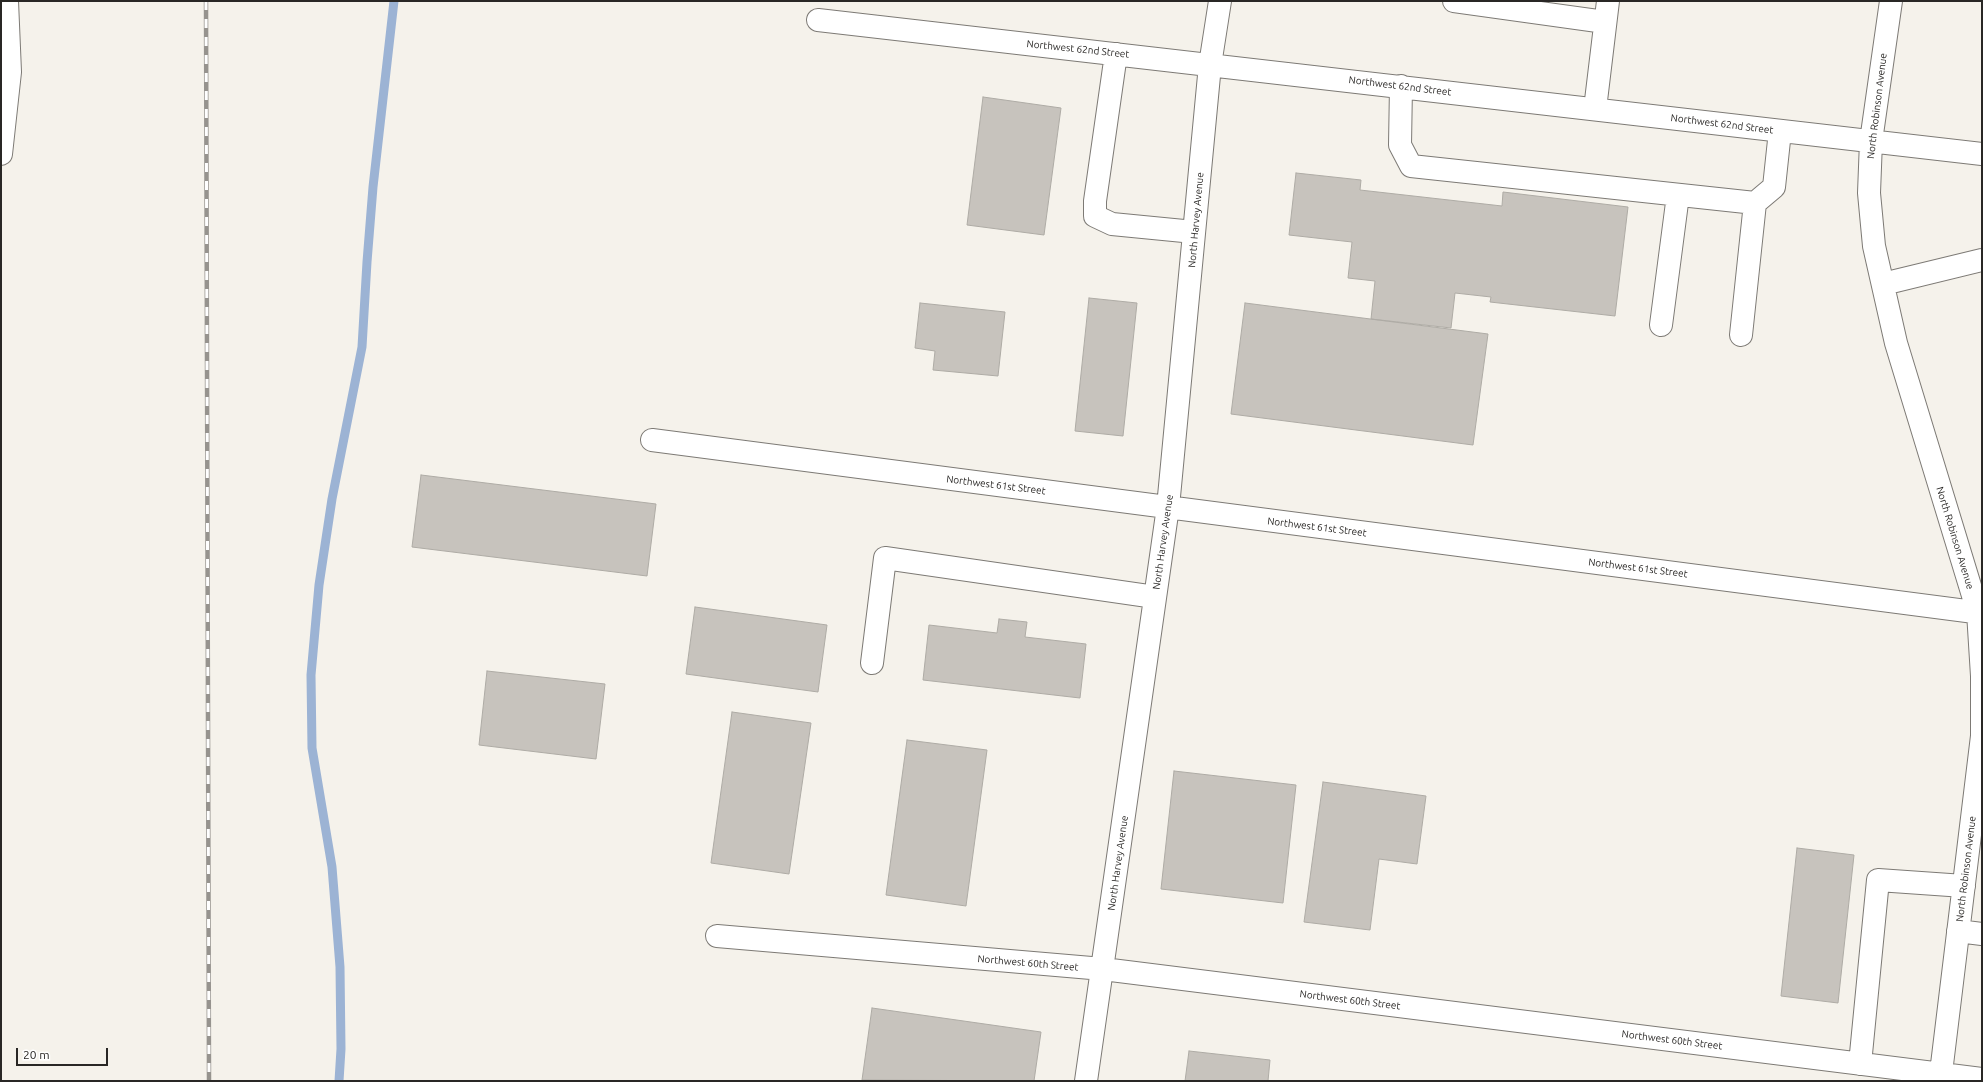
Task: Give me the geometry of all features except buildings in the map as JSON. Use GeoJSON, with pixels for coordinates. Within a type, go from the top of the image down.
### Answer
{"type":"FeatureCollection","features":[{"type":"Feature","properties":{"kind":"street"},"geometry":{"type":"LineString","coordinates":[[1,154],[10,72],[7,1]]}},
{"type":"Feature","properties":{"kind":"street","name":"North Harvey Avenue"},"geometry":{"type":"LineString","coordinates":[[1086,1081],[1168,507],[1210,64],[1220,1]]}},
{"type":"Feature","properties":{"kind":"street"},"geometry":{"type":"LineString","coordinates":[[1454,1],[1606,11],[1595,109]]}},
{"type":"Feature","properties":{"kind":"street","name":"North Robinson Avenue"},"geometry":{"type":"LineString","coordinates":[[1891,1],[1871,142],[1869,193],[1874,246],[1896,343],[1980,613],[1982,736],[1940,1077]]}},
{"type":"Feature","properties":{"kind":"street","name":"Northwest 62nd Street"},"geometry":{"type":"LineString","coordinates":[[818,20],[1982,154]]}},
{"type":"Feature","properties":{"kind":"street"},"geometry":{"type":"LineString","coordinates":[[1116,54],[1095,201],[1095,216],[1112,224],[1194,232]]}},
{"type":"Feature","properties":{"kind":"street"},"geometry":{"type":"LineString","coordinates":[[1401,86],[1400,145],[1412,166],[1755,203]]}},
{"type":"Feature","properties":{"kind":"street"},"geometry":{"type":"LineString","coordinates":[[1742,335],[1755,203],[1774,187],[1780,131]]}},
{"type":"Feature","properties":{"kind":"street"},"geometry":{"type":"LineString","coordinates":[[1661,325],[1678,195]]}},
{"type":"Feature","properties":{"kind":"street"},"geometry":{"type":"LineString","coordinates":[[1883,284],[1982,260]]}},
{"type":"Feature","properties":{"kind":"street","name":"Northwest 61st Street"},"geometry":{"type":"LineString","coordinates":[[652,440],[1980,613]]}},
{"type":"Feature","properties":{"kind":"street"},"geometry":{"type":"LineString","coordinates":[[872,663],[885,558],[1156,597]]}},
{"type":"Feature","properties":{"kind":"street"},"geometry":{"type":"LineString","coordinates":[[1860,1064],[1878,880],[1964,886]]}},
{"type":"Feature","properties":{"kind":"street"},"geometry":{"type":"LineString","coordinates":[[1958,931],[1982,934]]}},
{"type":"Feature","properties":{"kind":"street","name":"Northwest 60th Street"},"geometry":{"type":"LineString","coordinates":[[717,936],[1103,969],[1860,1064],[1940,1077],[1982,1079]]}},
{"type":"Feature","properties":{"kind":"waterway"},"geometry":{"type":"LineString","coordinates":[[339,1081],[341,1049],[340,967],[332,867],[312,748],[311,675],[319,585],[332,499],[362,347],[373,187],[394,1]]}},
{"type":"Feature","properties":{"kind":"railway"},"geometry":{"type":"LineString","coordinates":[[206,1],[209,1081]]}}]}
